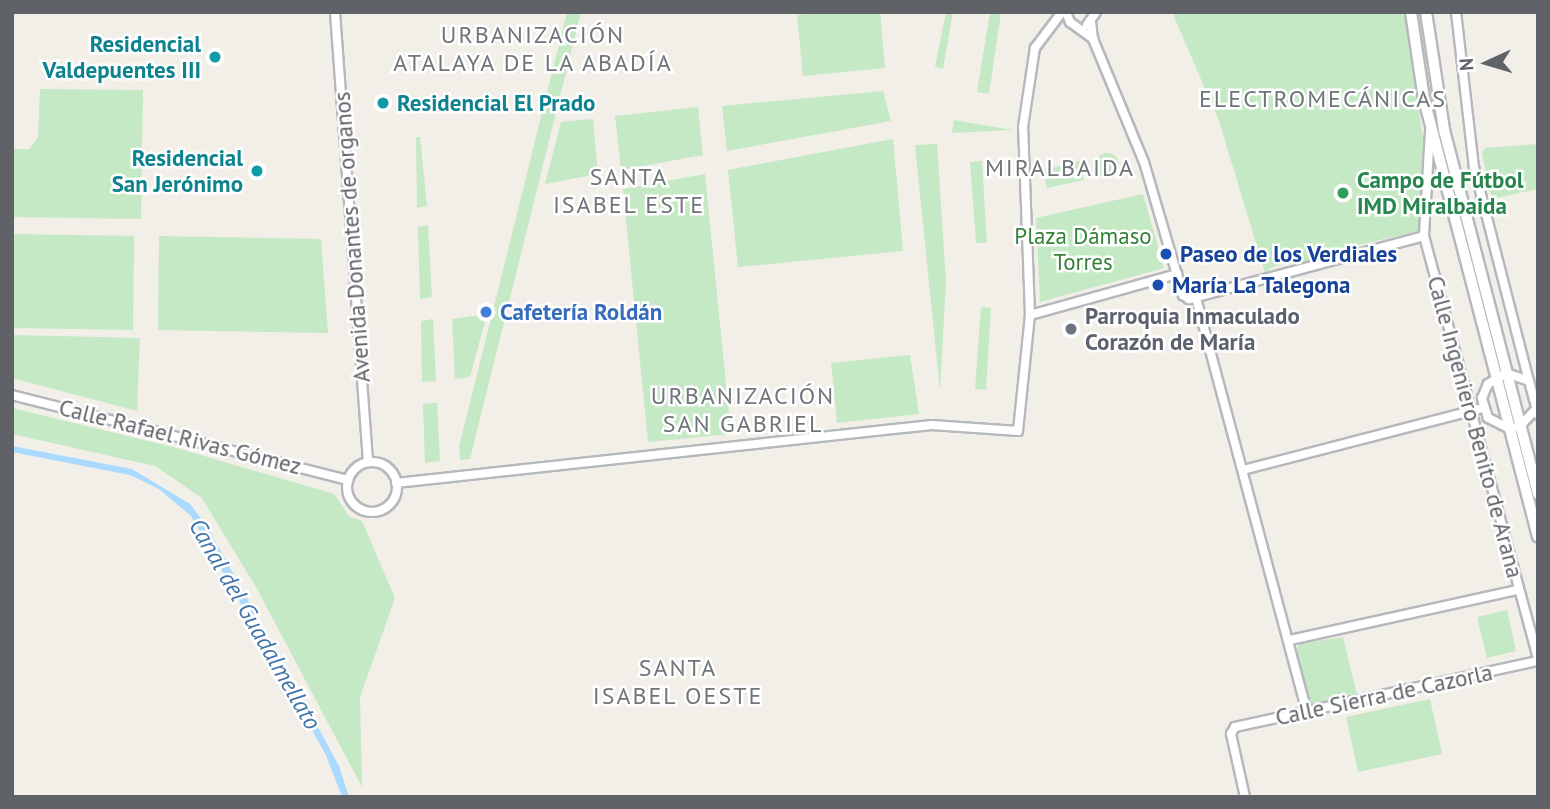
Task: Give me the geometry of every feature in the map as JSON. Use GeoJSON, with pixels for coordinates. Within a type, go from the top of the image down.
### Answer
{"type":"FeatureCollection","features":[{"type":"Feature","properties":{"kind":"main road"},"geometry":{"type":"LineString","coordinates":[[1411,12],[1431,123],[1515,428],[1538,536]]}},
{"type":"Feature","properties":{"kind":"main road"},"geometry":{"type":"LineString","coordinates":[[1426,12],[1442,119],[1501,375]]}},
{"type":"Feature","properties":{"kind":"main road"},"geometry":{"type":"LineString","coordinates":[[1515,428],[1538,494]]}},
{"type":"Feature","properties":{"kind":"street","name":"Avenida Donantes de organos"},"geometry":{"type":"LineString","coordinates":[[335,12],[368,462]]}},
{"type":"Feature","properties":{"kind":"street"},"geometry":{"type":"LineString","coordinates":[[396,483],[932,425],[1018,431],[1030,315],[1022,133],[1035,48],[1049,25],[1064,12],[1093,39]]}},
{"type":"Feature","properties":{"kind":"street"},"geometry":{"type":"LineString","coordinates":[[1456,12],[1470,140],[1537,412],[1515,428],[1488,418],[1483,408],[1488,384],[1501,375],[1529,381]]}},
{"type":"Feature","properties":{"kind":"street"},"geometry":{"type":"LineString","coordinates":[[1049,25],[1074,24],[1095,15],[1093,39],[1144,162],[1184,295],[1196,298],[1424,236]]}},
{"type":"Feature","properties":{"kind":"street","name":"Calle Ingeniero Benito de Arana"},"geometry":{"type":"LineString","coordinates":[[1431,123],[1424,236],[1538,660]]}},
{"type":"Feature","properties":{"kind":"street"},"geometry":{"type":"LineString","coordinates":[[1030,315],[1177,274]]}},
{"type":"Feature","properties":{"kind":"street"},"geometry":{"type":"LineString","coordinates":[[1196,298],[1290,640],[1307,712]]}},
{"type":"Feature","properties":{"kind":"street","name":"Calle Rafael Rivas Gómez"},"geometry":{"type":"LineString","coordinates":[[12,395],[348,480]]}},
{"type":"Feature","properties":{"kind":"street"},"geometry":{"type":"LineString","coordinates":[[1243,470],[1483,408]]}},
{"type":"Feature","properties":{"kind":"street"},"geometry":{"type":"LineString","coordinates":[[368,462],[383,465],[396,483],[390,503],[371,512],[352,502],[348,480],[355,468],[368,462]]}},
{"type":"Feature","properties":{"kind":"street"},"geometry":{"type":"LineString","coordinates":[[1290,640],[1518,590]]}},
{"type":"Feature","properties":{"kind":"street","name":"Calle Sierra de Cazorla"},"geometry":{"type":"LineString","coordinates":[[1245,797],[1231,729],[1538,660]]}},
{"type":"Feature","properties":{"kind":"green space"},"geometry":{"type":"Polygon","coordinates":[[[567,12],[581,12],[470,459],[460,460],[459,447],[567,12]]]}},
{"type":"Feature","properties":{"kind":"green space"},"geometry":{"type":"Polygon","coordinates":[[[880,12],[885,68],[803,76],[797,15],[880,12]]]}},
{"type":"Feature","properties":{"kind":"green space"},"geometry":{"type":"Polygon","coordinates":[[[946,12],[953,12],[943,69],[935,67],[946,12]]]}},
{"type":"Feature","properties":{"kind":"green space"},"geometry":{"type":"Polygon","coordinates":[[[990,12],[1001,13],[989,94],[977,92],[990,12]]]}},
{"type":"Feature","properties":{"kind":"green space"},"geometry":{"type":"Polygon","coordinates":[[[1172,12],[1404,12],[1424,145],[1419,231],[1332,251],[1333,256],[1294,266],[1292,262],[1272,267],[1265,273],[1219,121],[1172,12]]]}},
{"type":"Feature","properties":{"kind":"green space"},"geometry":{"type":"Polygon","coordinates":[[[40,89],[143,90],[141,219],[13,217],[13,149],[29,149],[38,137],[40,89]]]}},
{"type":"Feature","properties":{"kind":"green space"},"geometry":{"type":"Polygon","coordinates":[[[883,91],[891,121],[727,151],[722,106],[883,91]]]}},
{"type":"Feature","properties":{"kind":"green space"},"geometry":{"type":"Polygon","coordinates":[[[698,107],[703,155],[621,170],[615,116],[698,107]]]}},
{"type":"Feature","properties":{"kind":"green space"},"geometry":{"type":"Polygon","coordinates":[[[593,119],[598,174],[545,184],[561,122],[593,119]]]}},
{"type":"Feature","properties":{"kind":"green space"},"geometry":{"type":"Polygon","coordinates":[[[954,120],[1013,130],[952,133],[954,120]]]}},
{"type":"Feature","properties":{"kind":"green space"},"geometry":{"type":"Polygon","coordinates":[[[416,137],[420,137],[427,206],[417,208],[416,137]]]}},
{"type":"Feature","properties":{"kind":"green space"},"geometry":{"type":"Polygon","coordinates":[[[893,139],[903,251],[738,267],[728,170],[893,139]]]}},
{"type":"Feature","properties":{"kind":"green space"},"geometry":{"type":"Polygon","coordinates":[[[937,144],[946,281],[940,391],[915,145],[937,144]]]}},
{"type":"Feature","properties":{"kind":"green space"},"geometry":{"type":"Polygon","coordinates":[[[1538,144],[1538,189],[1492,199],[1482,153],[1485,148],[1538,144]]]}},
{"type":"Feature","properties":{"kind":"green space"},"geometry":{"type":"Polygon","coordinates":[[[1107,153],[1116,156],[1119,165],[1116,174],[1107,177],[1098,174],[1095,165],[1098,156],[1107,153]]]}},
{"type":"Feature","properties":{"kind":"green space"},"geometry":{"type":"Polygon","coordinates":[[[982,161],[987,243],[976,243],[970,162],[982,161]]]}},
{"type":"Feature","properties":{"kind":"green space"},"geometry":{"type":"Polygon","coordinates":[[[1080,161],[1084,180],[1047,188],[1043,170],[1080,161]]]}},
{"type":"Feature","properties":{"kind":"green space"},"geometry":{"type":"Polygon","coordinates":[[[705,174],[731,434],[648,442],[623,189],[705,174]]]}},
{"type":"Feature","properties":{"kind":"green space","name":"Plaza Dámaso Torres"},"geometry":{"type":"Polygon","coordinates":[[[1143,194],[1164,268],[1040,302],[1036,218],[1143,194]]]}},
{"type":"Feature","properties":{"kind":"green space"},"geometry":{"type":"Polygon","coordinates":[[[428,225],[432,297],[420,299],[418,227],[428,225]]]}},
{"type":"Feature","properties":{"kind":"green space"},"geometry":{"type":"Polygon","coordinates":[[[12,234],[134,236],[133,330],[12,328],[12,234]]]}},
{"type":"Feature","properties":{"kind":"green space"},"geometry":{"type":"Polygon","coordinates":[[[159,236],[321,239],[328,333],[158,330],[159,236]]]}},
{"type":"Feature","properties":{"kind":"green space"},"geometry":{"type":"Polygon","coordinates":[[[981,307],[991,308],[986,390],[975,389],[981,307]]]}},
{"type":"Feature","properties":{"kind":"green space"},"geometry":{"type":"Polygon","coordinates":[[[487,314],[470,377],[455,379],[452,319],[487,314]]]}},
{"type":"Feature","properties":{"kind":"green space"},"geometry":{"type":"Polygon","coordinates":[[[433,319],[436,381],[422,382],[421,321],[433,319]]]}},
{"type":"Feature","properties":{"kind":"green space"},"geometry":{"type":"Polygon","coordinates":[[[12,335],[140,338],[137,411],[12,378],[12,335]]]}},
{"type":"Feature","properties":{"kind":"green space"},"geometry":{"type":"Polygon","coordinates":[[[910,355],[919,414],[837,423],[831,363],[910,355]]]}},
{"type":"Feature","properties":{"kind":"green space"},"geometry":{"type":"Polygon","coordinates":[[[437,403],[440,461],[425,463],[423,404],[437,403]]]}},
{"type":"Feature","properties":{"kind":"green space"},"geometry":{"type":"Polygon","coordinates":[[[12,408],[177,448],[334,494],[349,516],[362,521],[395,598],[360,697],[362,787],[257,589],[202,498],[155,466],[12,434],[12,408]]]}},
{"type":"Feature","properties":{"kind":"green space"},"geometry":{"type":"Polygon","coordinates":[[[1507,610],[1516,651],[1487,658],[1477,617],[1507,610]]]}},
{"type":"Feature","properties":{"kind":"green space"},"geometry":{"type":"Polygon","coordinates":[[[1343,637],[1357,695],[1310,707],[1296,649],[1300,644],[1343,637]]]}},
{"type":"Feature","properties":{"kind":"green space"},"geometry":{"type":"Polygon","coordinates":[[[1430,699],[1442,754],[1358,772],[1346,717],[1430,699]]]}},
{"type":"Feature","properties":{"kind":"water","name":"Canal del Guadalmellato"},"geometry":{"type":"Polygon","coordinates":[[[12,446],[132,469],[190,504],[208,528],[307,707],[339,766],[349,797],[342,797],[326,755],[191,516],[159,489],[130,475],[12,452],[12,446]]]}},
{"type":"Feature","properties":{"kind":"place","name":"Residencial Valdepuentes III"},"geometry":{"type":"Point","coordinates":[215,57]}},
{"type":"Feature","properties":{"kind":"place","name":"Residencial El Prado"},"geometry":{"type":"Point","coordinates":[383,103]}},
{"type":"Feature","properties":{"kind":"place","name":"Residencial San Jerónimo"},"geometry":{"type":"Point","coordinates":[257,171]}},
{"type":"Feature","properties":{"kind":"place","name":"Campo de Fútbol IMD Miralbaida"},"geometry":{"type":"Point","coordinates":[1343,193]}},
{"type":"Feature","properties":{"kind":"place","name":"Paseo de los Verdiales"},"geometry":{"type":"Point","coordinates":[1166,254]}},
{"type":"Feature","properties":{"kind":"place","name":"María La Talegona"},"geometry":{"type":"Point","coordinates":[1158,285]}},
{"type":"Feature","properties":{"kind":"place","name":"Cafetería Roldán"},"geometry":{"type":"Point","coordinates":[486,312]}},
{"type":"Feature","properties":{"kind":"place","name":"Parroquia Inmaculado Corazón de María"},"geometry":{"type":"Point","coordinates":[1071,329]}},
{"type":"Feature","properties":{"kind":"district","name":"URBANIZACIÓN ATALAYA DE LA ABADÍA"},"geometry":{"type":"Point","coordinates":[533,49]}},
{"type":"Feature","properties":{"kind":"district","name":"ELECTROMECÁNICAS"},"geometry":{"type":"Point","coordinates":[1323,99]}},
{"type":"Feature","properties":{"kind":"district","name":"MIRALBAIDA"},"geometry":{"type":"Point","coordinates":[1060,168]}},
{"type":"Feature","properties":{"kind":"district","name":"SANTA ISABEL ESTE"},"geometry":{"type":"Point","coordinates":[629,191]}},
{"type":"Feature","properties":{"kind":"district","name":"URBANIZACIÓN SAN GABRIEL"},"geometry":{"type":"Point","coordinates":[743,410]}},
{"type":"Feature","properties":{"kind":"district","name":"SANTA ISABEL OESTE"},"geometry":{"type":"Point","coordinates":[678,682]}}]}
